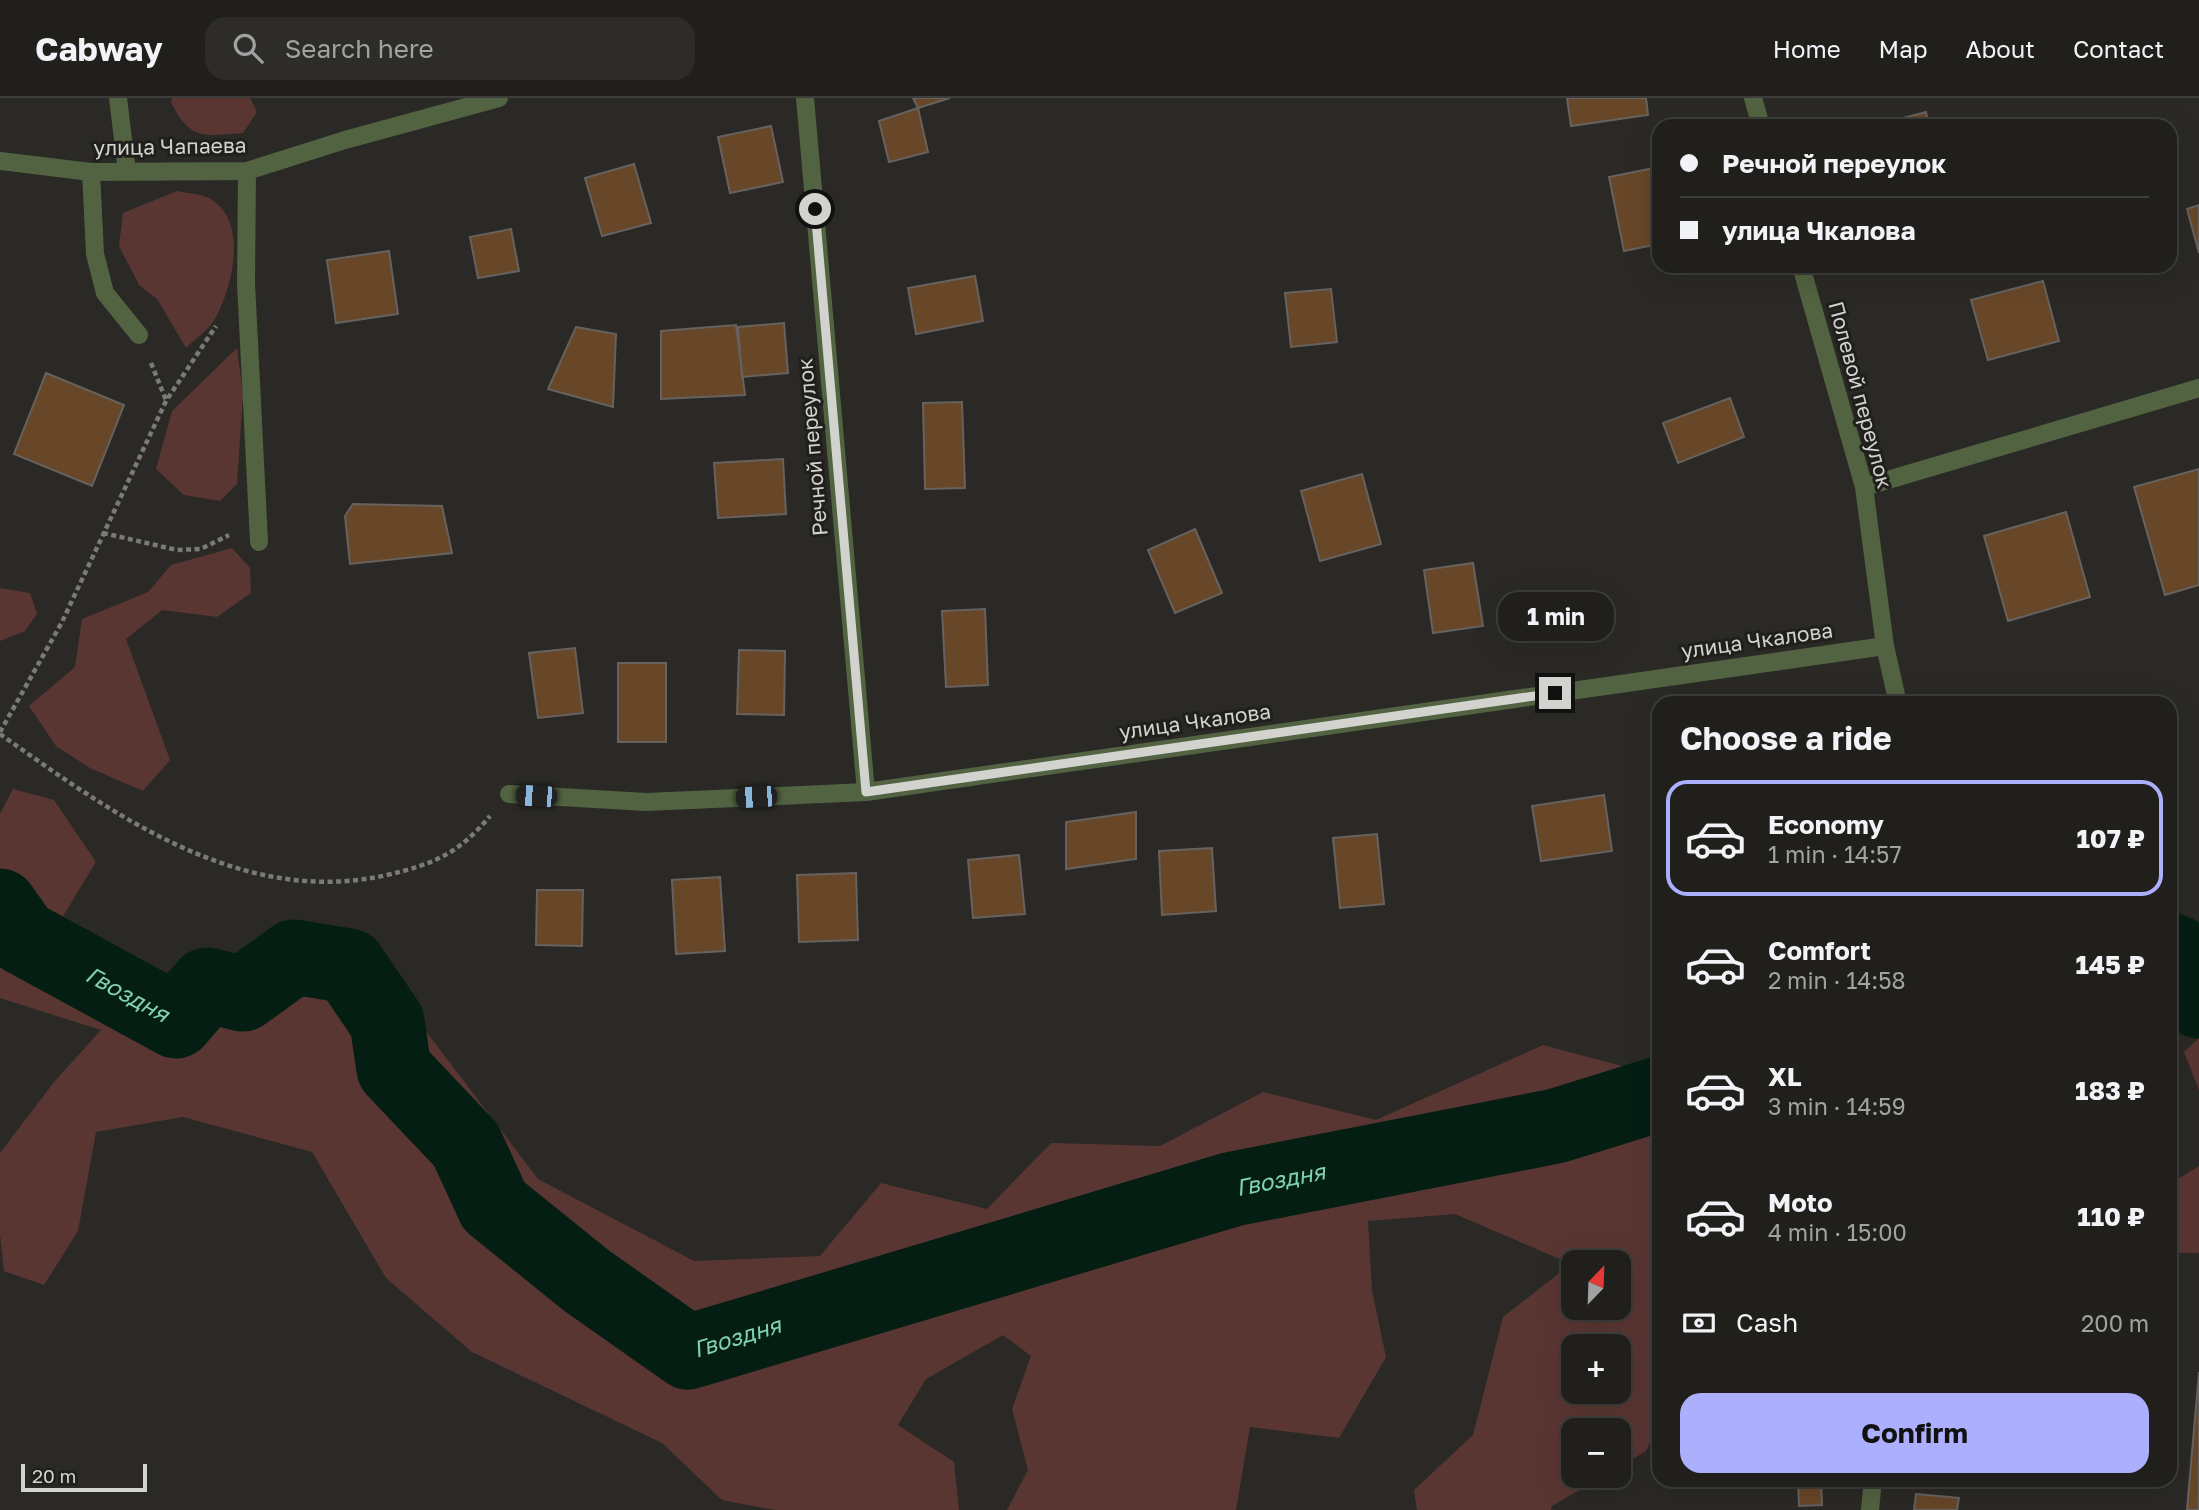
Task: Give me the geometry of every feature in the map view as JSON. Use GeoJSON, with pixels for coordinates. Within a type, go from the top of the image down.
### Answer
{"type":"FeatureCollection","features":[{"type":"Feature","properties":{"kind":"street"},"geometry":{"type":"LineString","coordinates":[[118,98],[127,172]]}},
{"type":"Feature","properties":{"kind":"street","name":"улица Чапаева"},"geometry":{"type":"LineString","coordinates":[[0,161],[90,172],[247,171],[345,140],[499,98]]}},
{"type":"Feature","properties":{"kind":"street","name":"Речной переулок"},"geometry":{"type":"LineString","coordinates":[[805,98],[866,792]]}},
{"type":"Feature","properties":{"kind":"street"},"geometry":{"type":"LineString","coordinates":[[1753,98],[1759,119]]}},
{"type":"Feature","properties":{"kind":"street"},"geometry":{"type":"LineString","coordinates":[[247,171],[246,283],[260,542]]}},
{"type":"Feature","properties":{"kind":"street"},"geometry":{"type":"LineString","coordinates":[[90,172],[95,254],[105,293],[139,334]]}},
{"type":"Feature","properties":{"kind":"street","name":"Полевой переулок"},"geometry":{"type":"LineString","coordinates":[[1803,273],[1864,487],[1885,646],[1896,696]]}},
{"type":"Feature","properties":{"kind":"street"},"geometry":{"type":"LineString","coordinates":[[1864,487],[2199,388]]}},
{"type":"Feature","properties":{"kind":"street","name":"улица Чкалова"},"geometry":{"type":"LineString","coordinates":[[509,794],[646,802],[866,792],[1885,646]]}},
{"type":"Feature","properties":{"kind":"street"},"geometry":{"type":"LineString","coordinates":[[1870,1510],[1872,1487]]}},
{"type":"Feature","properties":{"kind":"path"},"geometry":{"type":"LineString","coordinates":[[246,283],[166,401],[62,622],[0,733],[96,802],[177,848],[265,876],[353,883],[429,866],[470,840],[509,794]]}},
{"type":"Feature","properties":{"kind":"path"},"geometry":{"type":"LineString","coordinates":[[139,334],[166,401]]}},
{"type":"Feature","properties":{"kind":"path"},"geometry":{"type":"LineString","coordinates":[[103,533],[177,550],[201,550],[258,521]]}},
{"type":"Feature","properties":{"kind":"shaded area"},"geometry":{"type":"Polygon","coordinates":[[[172,98],[250,98],[257,112],[243,133],[208,135],[192,130],[185,124],[171,102],[172,98]]]}},
{"type":"Feature","properties":{"kind":"shaded area"},"geometry":{"type":"Polygon","coordinates":[[[177,191],[209,198],[221,208],[229,221],[234,254],[228,288],[216,317],[186,348],[157,299],[139,285],[119,246],[123,213],[177,191]]]}},
{"type":"Feature","properties":{"kind":"shaded area"},"geometry":{"type":"Polygon","coordinates":[[[237,348],[243,395],[237,484],[220,501],[184,495],[156,469],[172,411],[237,348]]]}},
{"type":"Feature","properties":{"kind":"shaded area"},"geometry":{"type":"Polygon","coordinates":[[[232,548],[250,568],[251,593],[217,617],[162,610],[126,639],[170,760],[143,791],[90,768],[56,746],[29,706],[75,667],[82,619],[148,592],[171,565],[232,548]]]}},
{"type":"Feature","properties":{"kind":"shaded area"},"geometry":{"type":"Polygon","coordinates":[[[0,588],[30,593],[37,614],[25,631],[0,641],[0,588]]]}},
{"type":"Feature","properties":{"kind":"shaded area"},"geometry":{"type":"Polygon","coordinates":[[[13,789],[54,800],[96,862],[63,916],[102,970],[165,1001],[311,924],[400,997],[538,1179],[694,1261],[820,1256],[881,1183],[987,1209],[1051,1143],[1160,1146],[1263,1092],[1376,1120],[1543,1045],[1637,1070],[1652,1064],[1652,1439],[1646,1451],[1631,1460],[1631,1418],[1561,1418],[1561,1488],[1583,1488],[1552,1506],[1551,1510],[1417,1510],[1414,1490],[1473,1435],[1503,1317],[1561,1272],[1561,1320],[1631,1320],[1631,1250],[1561,1250],[1561,1260],[1455,1214],[1368,1221],[1372,1290],[1386,1357],[1339,1438],[1250,1427],[1236,1510],[1007,1510],[1028,1470],[1012,1409],[1031,1356],[1003,1335],[926,1379],[898,1425],[954,1462],[959,1510],[775,1510],[722,1500],[662,1443],[472,1352],[386,1278],[312,1152],[183,1117],[96,1132],[78,1231],[44,1285],[4,1271],[0,1234],[0,1153],[54,1082],[101,1030],[0,998],[0,814],[13,789]]]}},
{"type":"Feature","properties":{"kind":"shaded area"},"geometry":{"type":"Polygon","coordinates":[[[2199,1038],[2199,1090],[2184,1052],[2199,1038]]]}},
{"type":"Feature","properties":{"kind":"shaded area"},"geometry":{"type":"Polygon","coordinates":[[[2199,1166],[2199,1253],[2177,1253],[2177,1180],[2199,1166]]]}},
{"type":"Feature","properties":{"kind":"building"},"geometry":{"type":"Polygon","coordinates":[[[913,98],[950,98],[918,108],[913,98]]]}},
{"type":"Feature","properties":{"kind":"building"},"geometry":{"type":"Polygon","coordinates":[[[1567,98],[1646,98],[1648,115],[1571,126],[1567,98]]]}},
{"type":"Feature","properties":{"kind":"building"},"geometry":{"type":"Polygon","coordinates":[[[918,108],[928,152],[889,162],[879,121],[918,108]]]}},
{"type":"Feature","properties":{"kind":"building"},"geometry":{"type":"Polygon","coordinates":[[[1926,112],[1928,119],[1900,119],[1926,112]]]}},
{"type":"Feature","properties":{"kind":"building"},"geometry":{"type":"Polygon","coordinates":[[[771,126],[783,182],[730,193],[718,137],[771,126]]]}},
{"type":"Feature","properties":{"kind":"building"},"geometry":{"type":"Polygon","coordinates":[[[634,164],[651,223],[602,236],[585,178],[634,164]]]}},
{"type":"Feature","properties":{"kind":"building"},"geometry":{"type":"Polygon","coordinates":[[[1652,168],[1652,245],[1624,251],[1609,177],[1652,168]]]}},
{"type":"Feature","properties":{"kind":"building"},"geometry":{"type":"Polygon","coordinates":[[[2199,205],[2199,253],[2187,209],[2199,205]]]}},
{"type":"Feature","properties":{"kind":"building"},"geometry":{"type":"Polygon","coordinates":[[[511,229],[519,271],[478,278],[470,237],[511,229]]]}},
{"type":"Feature","properties":{"kind":"building"},"geometry":{"type":"Polygon","coordinates":[[[389,251],[398,314],[336,323],[327,260],[389,251]]]}},
{"type":"Feature","properties":{"kind":"building"},"geometry":{"type":"Polygon","coordinates":[[[975,276],[983,321],[916,334],[908,288],[975,276]]]}},
{"type":"Feature","properties":{"kind":"building"},"geometry":{"type":"Polygon","coordinates":[[[2043,281],[2059,341],[1988,360],[1971,300],[2043,281]]]}},
{"type":"Feature","properties":{"kind":"building"},"geometry":{"type":"Polygon","coordinates":[[[1331,289],[1337,342],[1291,347],[1285,293],[1331,289]]]}},
{"type":"Feature","properties":{"kind":"building"},"geometry":{"type":"Polygon","coordinates":[[[784,323],[788,373],[742,377],[738,327],[784,323]]]}},
{"type":"Feature","properties":{"kind":"building"},"geometry":{"type":"Polygon","coordinates":[[[736,325],[745,395],[661,399],[661,331],[736,325]]]}},
{"type":"Feature","properties":{"kind":"building"},"geometry":{"type":"Polygon","coordinates":[[[576,327],[616,334],[613,407],[548,389],[576,327]]]}},
{"type":"Feature","properties":{"kind":"building"},"geometry":{"type":"Polygon","coordinates":[[[46,373],[124,405],[92,486],[14,454],[46,373]]]}},
{"type":"Feature","properties":{"kind":"building"},"geometry":{"type":"Polygon","coordinates":[[[1730,398],[1744,437],[1678,463],[1663,423],[1730,398]]]}},
{"type":"Feature","properties":{"kind":"building"},"geometry":{"type":"Polygon","coordinates":[[[962,402],[965,488],[925,489],[923,403],[962,402]]]}},
{"type":"Feature","properties":{"kind":"building"},"geometry":{"type":"Polygon","coordinates":[[[783,459],[786,514],[718,518],[714,463],[783,459]]]}},
{"type":"Feature","properties":{"kind":"building"},"geometry":{"type":"Polygon","coordinates":[[[2199,469],[2199,585],[2165,595],[2134,487],[2199,469]]]}},
{"type":"Feature","properties":{"kind":"building"},"geometry":{"type":"Polygon","coordinates":[[[1362,474],[1381,544],[1320,561],[1301,491],[1362,474]]]}},
{"type":"Feature","properties":{"kind":"building"},"geometry":{"type":"Polygon","coordinates":[[[353,504],[442,506],[452,553],[350,564],[345,516],[353,504]]]}},
{"type":"Feature","properties":{"kind":"building"},"geometry":{"type":"Polygon","coordinates":[[[2066,512],[2090,597],[2008,621],[1984,536],[2066,512]]]}},
{"type":"Feature","properties":{"kind":"building"},"geometry":{"type":"Polygon","coordinates":[[[1195,529],[1222,593],[1175,613],[1148,550],[1195,529]]]}},
{"type":"Feature","properties":{"kind":"building"},"geometry":{"type":"Polygon","coordinates":[[[1473,563],[1483,626],[1433,633],[1424,570],[1473,563]]]}},
{"type":"Feature","properties":{"kind":"building"},"geometry":{"type":"Polygon","coordinates":[[[985,609],[988,685],[946,687],[942,611],[985,609]]]}},
{"type":"Feature","properties":{"kind":"building"},"geometry":{"type":"Polygon","coordinates":[[[575,648],[583,713],[538,718],[529,653],[575,648]]]}},
{"type":"Feature","properties":{"kind":"building"},"geometry":{"type":"Polygon","coordinates":[[[739,650],[785,651],[784,715],[737,714],[739,650]]]}},
{"type":"Feature","properties":{"kind":"building"},"geometry":{"type":"Polygon","coordinates":[[[618,663],[666,663],[666,742],[618,742],[618,663]]]}},
{"type":"Feature","properties":{"kind":"building"},"geometry":{"type":"Polygon","coordinates":[[[1604,795],[1612,851],[1541,861],[1532,806],[1604,795]]]}},
{"type":"Feature","properties":{"kind":"building"},"geometry":{"type":"Polygon","coordinates":[[[1136,812],[1136,859],[1066,869],[1066,822],[1136,812]]]}},
{"type":"Feature","properties":{"kind":"building"},"geometry":{"type":"Polygon","coordinates":[[[1377,834],[1384,904],[1340,908],[1333,838],[1377,834]]]}},
{"type":"Feature","properties":{"kind":"building"},"geometry":{"type":"Polygon","coordinates":[[[1212,848],[1216,911],[1162,915],[1159,851],[1212,848]]]}},
{"type":"Feature","properties":{"kind":"building"},"geometry":{"type":"Polygon","coordinates":[[[1019,855],[1025,914],[973,918],[968,860],[1019,855]]]}},
{"type":"Feature","properties":{"kind":"building"},"geometry":{"type":"Polygon","coordinates":[[[856,873],[858,940],[799,942],[797,875],[856,873]]]}},
{"type":"Feature","properties":{"kind":"building"},"geometry":{"type":"Polygon","coordinates":[[[720,877],[725,951],[676,954],[672,880],[720,877]]]}},
{"type":"Feature","properties":{"kind":"building"},"geometry":{"type":"Polygon","coordinates":[[[537,890],[583,890],[582,946],[536,945],[537,890]]]}},
{"type":"Feature","properties":{"kind":"building"},"geometry":{"type":"Polygon","coordinates":[[[2199,1372],[2199,1510],[2187,1510],[2199,1372]]]}},
{"type":"Feature","properties":{"kind":"building"},"geometry":{"type":"Polygon","coordinates":[[[1798,1487],[1821,1487],[1822,1505],[1799,1506],[1798,1487]]]}},
{"type":"Feature","properties":{"kind":"building"},"geometry":{"type":"Polygon","coordinates":[[[1916,1494],[1959,1498],[1957,1510],[1914,1510],[1916,1494]]]}},
{"type":"Feature","properties":{"kind":"waterway","name":"Гвоздня"},"geometry":{"type":"LineString","coordinates":[[0,906],[22,937],[176,1021],[207,985],[243,994],[294,957],[349,966],[387,1022],[394,1069],[466,1145],[494,1206],[587,1281],[688,1352],[1233,1189],[1556,1126],[1652,1096]]}},
{"type":"Feature","properties":{"kind":"waterway","name":"Гвоздня"},"geometry":{"type":"LineString","coordinates":[[2177,953],[2199,1001]]}},
{"type":"Feature","properties":{"kind":"route"},"geometry":{"type":"LineString","coordinates":[[815,209],[866,792],[1555,693]]}}]}
